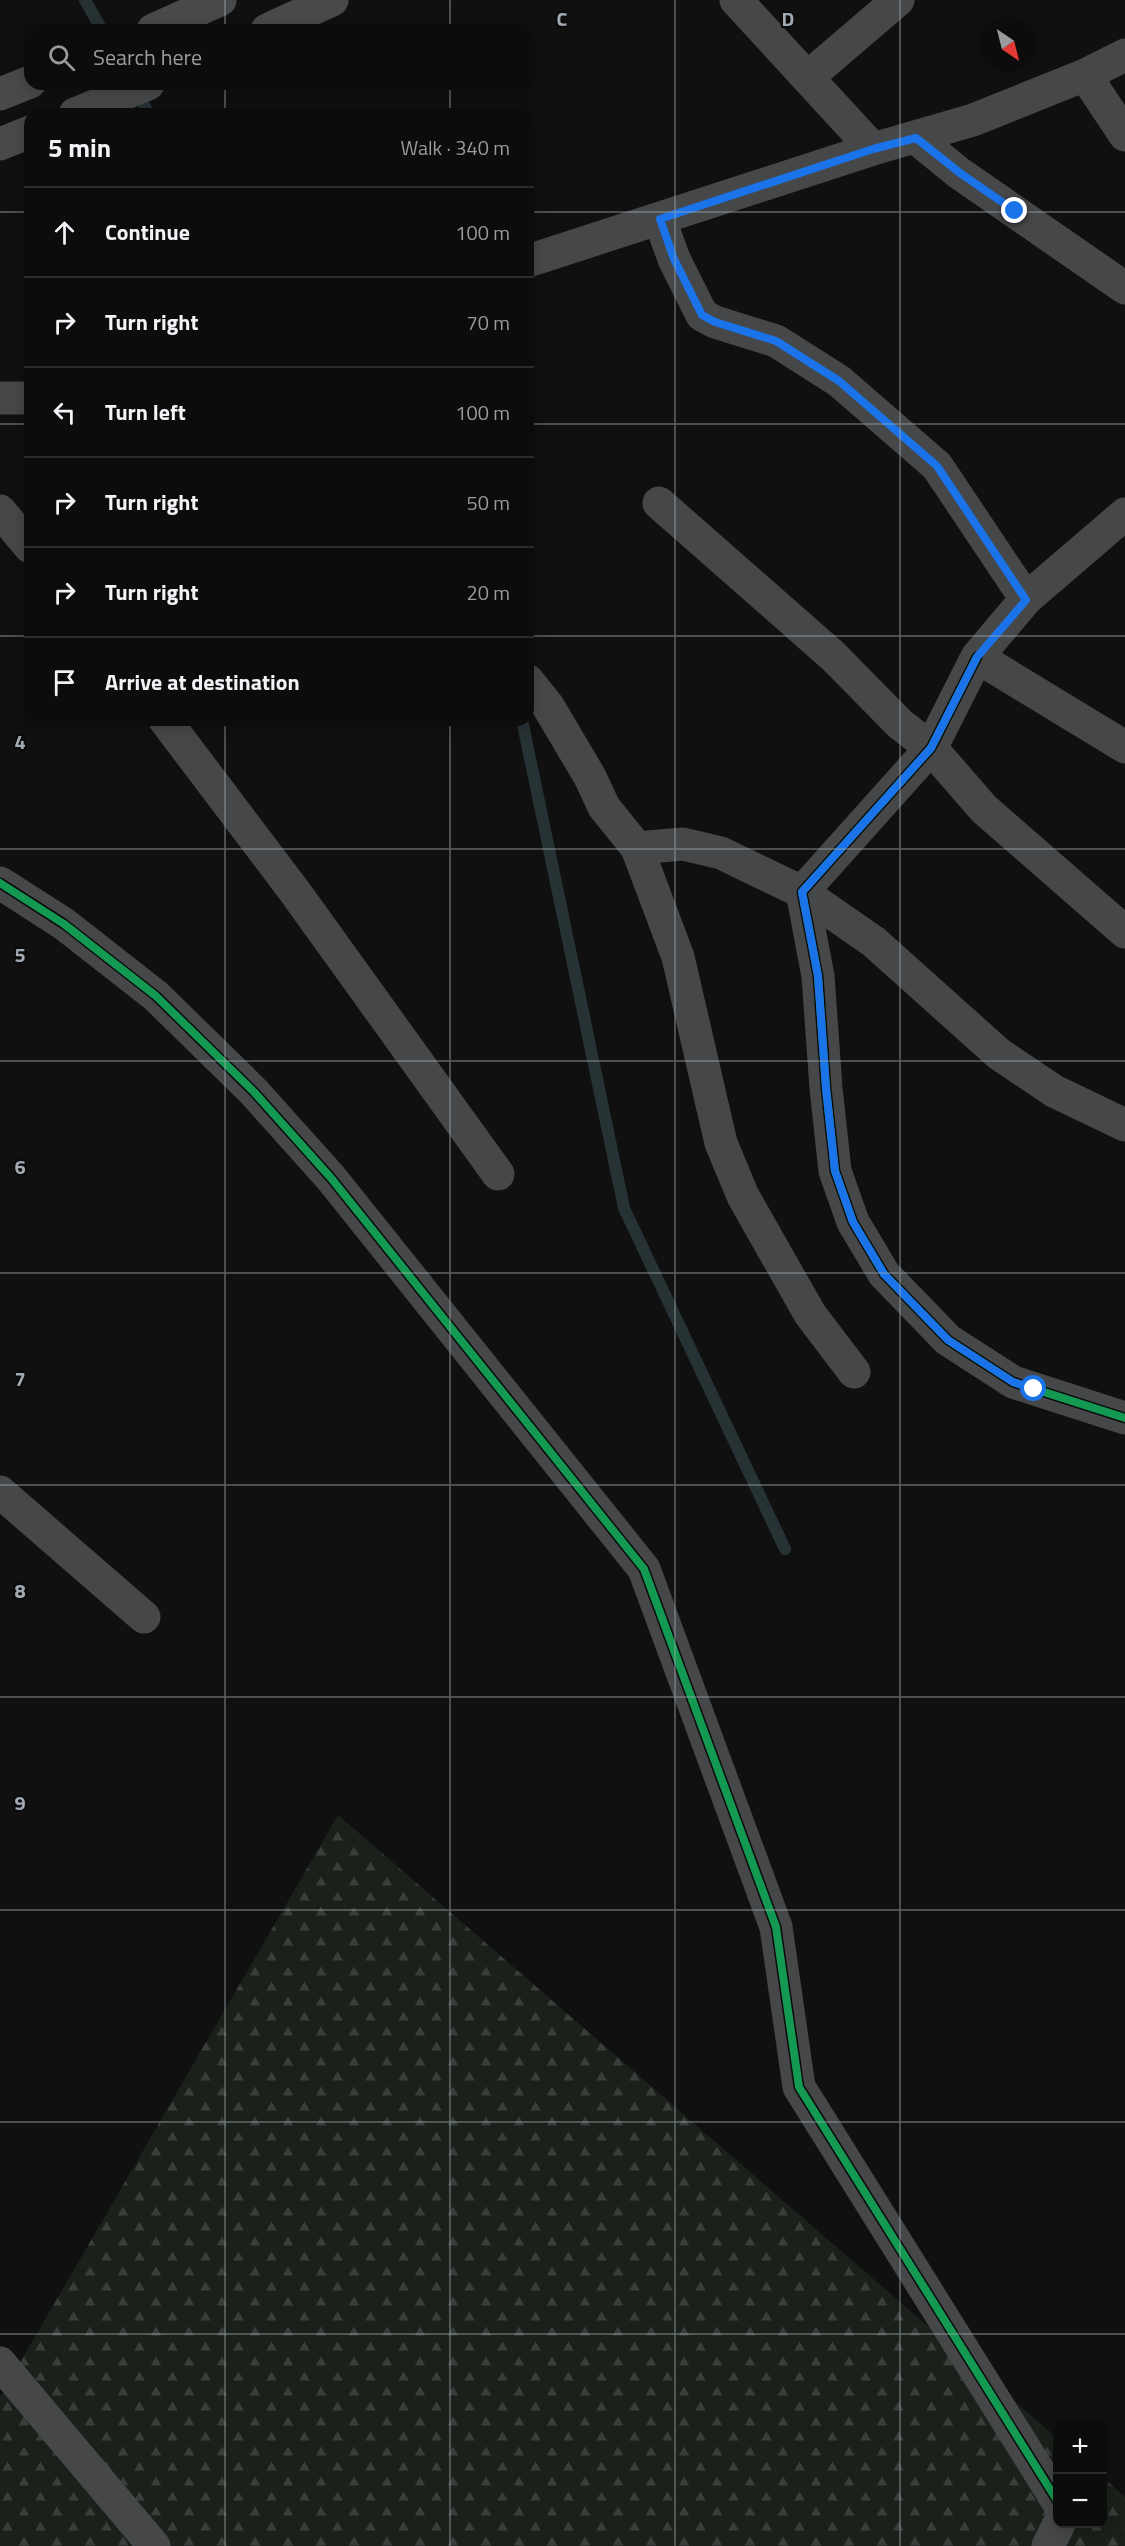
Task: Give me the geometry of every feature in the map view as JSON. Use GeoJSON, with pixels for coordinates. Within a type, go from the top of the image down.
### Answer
{"type":"FeatureCollection","features":[{"type":"Feature","properties":{"kind":"highway"},"geometry":{"type":"LineString","coordinates":[[165,24],[220,0]]}},
{"type":"Feature","properties":{"kind":"highway"},"geometry":{"type":"LineString","coordinates":[[280,24],[332,0]]}},
{"type":"Feature","properties":{"kind":"highway"},"geometry":{"type":"LineString","coordinates":[[0,94],[24,84]]}},
{"type":"Feature","properties":{"kind":"highway"},"geometry":{"type":"LineString","coordinates":[[90,108],[133,90]]}},
{"type":"Feature","properties":{"kind":"highway"},"geometry":{"type":"LineString","coordinates":[[0,144],[24,134]]}},
{"type":"Feature","properties":{"kind":"street"},"geometry":{"type":"LineString","coordinates":[[736,0],[873,149]]}},
{"type":"Feature","properties":{"kind":"street"},"geometry":{"type":"LineString","coordinates":[[808,77],[898,0]]}},
{"type":"Feature","properties":{"kind":"street"},"geometry":{"type":"LineString","coordinates":[[534,259],[873,149],[973,120],[1085,75],[1125,55]]}},
{"type":"Feature","properties":{"kind":"street"},"geometry":{"type":"LineString","coordinates":[[1085,75],[1125,135]]}},
{"type":"Feature","properties":{"kind":"street"},"geometry":{"type":"LineString","coordinates":[[916,138],[960,173],[1125,288]]}},
{"type":"Feature","properties":{"kind":"street"},"geometry":{"type":"LineString","coordinates":[[660,219],[674,259],[702,315],[715,322],[776,341],[839,381],[928,458],[937,466],[1026,600]]}},
{"type":"Feature","properties":{"kind":"street"},"geometry":{"type":"LineString","coordinates":[[0,398],[24,398]]}},
{"type":"Feature","properties":{"kind":"street"},"geometry":{"type":"LineString","coordinates":[[659,502],[833,656],[900,724],[931,748],[984,809],[1125,932]]}},
{"type":"Feature","properties":{"kind":"street"},"geometry":{"type":"LineString","coordinates":[[0,511],[24,540]]}},
{"type":"Feature","properties":{"kind":"street"},"geometry":{"type":"LineString","coordinates":[[802,892],[931,748],[977,657],[1026,600],[1125,514]]}},
{"type":"Feature","properties":{"kind":"street"},"geometry":{"type":"LineString","coordinates":[[977,657],[1125,747]]}},
{"type":"Feature","properties":{"kind":"street"},"geometry":{"type":"LineString","coordinates":[[534,688],[548,706],[584,767],[604,807],[637,849],[678,957],[721,1143],[743,1196],[810,1314],[854,1372]]}},
{"type":"Feature","properties":{"kind":"street"},"geometry":{"type":"LineString","coordinates":[[170,726],[295,892],[498,1174]]}},
{"type":"Feature","properties":{"kind":"street"},"geometry":{"type":"LineString","coordinates":[[637,849],[683,844],[721,853],[802,892],[874,942],[999,1054],[1054,1091],[1120,1115]]}},
{"type":"Feature","properties":{"kind":"street"},"geometry":{"type":"LineString","coordinates":[[0,883],[64,924],[156,996],[254,1092],[331,1178],[644,1569],[776,1927],[799,2087],[1053,2494]]}},
{"type":"Feature","properties":{"kind":"street"},"geometry":{"type":"LineString","coordinates":[[802,892],[818,976],[835,1171],[853,1222],[884,1274],[948,1340],[1013,1382],[1125,1418]]}},
{"type":"Feature","properties":{"kind":"street"},"geometry":{"type":"LineString","coordinates":[[0,1492],[144,1617]]}},
{"type":"Feature","properties":{"kind":"street"},"geometry":{"type":"LineString","coordinates":[[0,2363],[154,2546]]}},
{"type":"Feature","properties":{"kind":"street"},"geometry":{"type":"LineString","coordinates":[[1048,2546],[1057,2528]]}},
{"type":"Feature","properties":{"kind":"green space"},"geometry":{"type":"Polygon","coordinates":[[[338,1815],[1053,2435],[1053,2528],[1107,2528],[1107,2481],[1125,2497],[1125,2546],[0,2546],[0,2397],[338,1815]]]}},
{"type":"Feature","properties":{"kind":"waterway"},"geometry":{"type":"LineString","coordinates":[[85,0],[99,24]]}},
{"type":"Feature","properties":{"kind":"waterway"},"geometry":{"type":"LineString","coordinates":[[137,92],[146,108]]}},
{"type":"Feature","properties":{"kind":"waterway"},"geometry":{"type":"LineString","coordinates":[[523,726],[624,1208],[785,1549]]}},
{"type":"Feature","properties":{"kind":"cycle path"},"geometry":{"type":"LineString","coordinates":[[977,657],[931,748],[802,892],[818,976],[835,1171],[853,1222],[884,1274],[948,1340],[1013,1382],[1125,1418]]}},
{"type":"Feature","properties":{"kind":"cycle path"},"geometry":{"type":"LineString","coordinates":[[0,883],[64,924],[156,996],[254,1092],[331,1178],[644,1569],[776,1927],[799,2087],[1053,2494]]}},
{"type":"Feature","properties":{"kind":"route"},"geometry":{"type":"LineString","coordinates":[[1015,211],[960,173],[916,138],[873,149],[660,219],[674,259],[702,315],[715,322],[776,341],[839,381],[937,466],[1026,600],[977,657],[931,748],[802,892],[818,976],[835,1171],[853,1222],[884,1274],[948,1340],[1013,1382],[1034,1389]]}}]}
